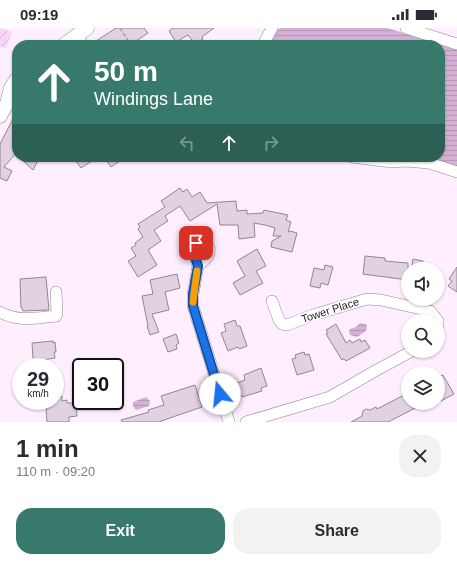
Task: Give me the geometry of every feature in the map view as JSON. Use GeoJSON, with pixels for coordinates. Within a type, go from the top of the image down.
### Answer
{"type":"FeatureCollection","features":[{"type":"Feature","properties":{"kind":"main road"},"geometry":{"type":"LineString","coordinates":[[0,116],[12,98],[12,86]]}},
{"type":"Feature","properties":{"kind":"street"},"geometry":{"type":"LineString","coordinates":[[265,40],[272,28]]}},
{"type":"Feature","properties":{"kind":"street"},"geometry":{"type":"LineString","coordinates":[[406,28],[444,40]]}},
{"type":"Feature","properties":{"kind":"street"},"geometry":{"type":"LineString","coordinates":[[445,40],[457,44]]}},
{"type":"Feature","properties":{"kind":"street"},"geometry":{"type":"LineString","coordinates":[[429,162],[457,172]]}},
{"type":"Feature","properties":{"kind":"street"},"geometry":{"type":"LineString","coordinates":[[198,266],[193,306],[229,422]]}},
{"type":"Feature","properties":{"kind":"street"},"geometry":{"type":"LineString","coordinates":[[0,312],[8,316],[22,319],[56,316],[56,292]]}},
{"type":"Feature","properties":{"kind":"street","name":"Tower Place"},"geometry":{"type":"LineString","coordinates":[[272,301],[278,320],[282,324],[287,324],[361,300],[375,299],[430,311],[432,314]]}},
{"type":"Feature","properties":{"kind":"street"},"geometry":{"type":"LineString","coordinates":[[246,422],[330,397],[375,370],[401,357]]}},
{"type":"Feature","properties":{"kind":"path"},"geometry":{"type":"LineString","coordinates":[[120,28],[128,40]]}},
{"type":"Feature","properties":{"kind":"shaded area"},"geometry":{"type":"Polygon","coordinates":[[[1,28],[12,32],[6,48],[0,46],[1,28]]]}},
{"type":"Feature","properties":{"kind":"shaded area"},"geometry":{"type":"Polygon","coordinates":[[[280,28],[387,28],[427,40],[270,40],[280,28]]]}},
{"type":"Feature","properties":{"kind":"shaded area"},"geometry":{"type":"Polygon","coordinates":[[[445,45],[457,49],[457,168],[419,162],[445,162],[445,45]]]}},
{"type":"Feature","properties":{"kind":"shaded area"},"geometry":{"type":"Polygon","coordinates":[[[360,323],[366,324],[366,331],[357,337],[350,335],[350,329],[356,327],[360,323]]]}},
{"type":"Feature","properties":{"kind":"shaded area"},"geometry":{"type":"Polygon","coordinates":[[[146,397],[150,401],[149,406],[136,410],[133,406],[133,402],[146,397]]]}},
{"type":"Feature","properties":{"kind":"building"},"geometry":{"type":"Polygon","coordinates":[[[116,28],[144,28],[148,33],[138,40],[98,40],[116,28]]]}},
{"type":"Feature","properties":{"kind":"building"},"geometry":{"type":"Polygon","coordinates":[[[173,28],[214,28],[202,37],[203,39],[201,40],[192,40],[188,35],[179,40],[175,40],[169,31],[173,28]]]}},
{"type":"Feature","properties":{"kind":"building"},"geometry":{"type":"Polygon","coordinates":[[[12,121],[12,158],[4,167],[12,171],[7,181],[0,178],[0,144],[12,121]]]}},
{"type":"Feature","properties":{"kind":"building"},"geometry":{"type":"Polygon","coordinates":[[[24,162],[37,162],[33,170],[24,162]]]}},
{"type":"Feature","properties":{"kind":"building"},"geometry":{"type":"Polygon","coordinates":[[[77,162],[90,162],[81,168],[77,162]]]}},
{"type":"Feature","properties":{"kind":"building"},"geometry":{"type":"Polygon","coordinates":[[[108,162],[118,162],[111,167],[108,162]]]}},
{"type":"Feature","properties":{"kind":"building"},"geometry":{"type":"Polygon","coordinates":[[[180,188],[183,192],[187,189],[192,197],[200,192],[207,203],[236,201],[237,211],[247,210],[247,214],[263,213],[264,210],[288,215],[286,220],[291,222],[288,232],[290,231],[297,233],[292,252],[271,247],[272,241],[281,236],[273,236],[275,228],[265,225],[254,223],[255,237],[239,239],[238,225],[220,225],[217,204],[190,221],[180,206],[165,216],[168,221],[154,230],[161,241],[148,250],[157,265],[138,277],[128,261],[136,256],[131,248],[143,237],[138,229],[140,227],[138,224],[165,207],[161,201],[180,188]]]}},
{"type":"Feature","properties":{"kind":"building"},"geometry":{"type":"Polygon","coordinates":[[[257,249],[266,266],[256,271],[263,283],[240,295],[233,283],[245,276],[237,261],[257,249]]]}},
{"type":"Feature","properties":{"kind":"building"},"geometry":{"type":"Polygon","coordinates":[[[365,256],[385,258],[385,261],[401,262],[401,279],[363,274],[365,256]]]}},
{"type":"Feature","properties":{"kind":"building"},"geometry":{"type":"Polygon","coordinates":[[[413,259],[423,261],[423,262],[412,262],[413,259]]]}},
{"type":"Feature","properties":{"kind":"building"},"geometry":{"type":"Polygon","coordinates":[[[325,265],[333,267],[328,285],[321,283],[320,288],[310,286],[314,268],[324,270],[325,265]]]}},
{"type":"Feature","properties":{"kind":"building"},"geometry":{"type":"Polygon","coordinates":[[[457,267],[457,292],[448,286],[452,281],[449,279],[457,267]]]}},
{"type":"Feature","properties":{"kind":"building"},"geometry":{"type":"Polygon","coordinates":[[[177,274],[180,288],[165,292],[169,310],[152,314],[159,332],[150,335],[142,296],[153,294],[150,280],[177,274]]]}},
{"type":"Feature","properties":{"kind":"building"},"geometry":{"type":"Polygon","coordinates":[[[46,277],[49,310],[23,311],[21,308],[20,279],[46,277]]]}},
{"type":"Feature","properties":{"kind":"building"},"geometry":{"type":"Polygon","coordinates":[[[235,320],[237,326],[240,326],[247,346],[239,349],[238,347],[228,351],[221,333],[226,331],[224,324],[235,320]]]}},
{"type":"Feature","properties":{"kind":"building"},"geometry":{"type":"Polygon","coordinates":[[[336,324],[346,343],[350,340],[352,343],[360,339],[361,342],[365,340],[370,348],[346,361],[344,359],[342,360],[326,334],[328,333],[326,330],[336,324]]]}},
{"type":"Feature","properties":{"kind":"building"},"geometry":{"type":"Polygon","coordinates":[[[176,334],[179,343],[176,345],[177,349],[168,352],[163,339],[176,334]]]}},
{"type":"Feature","properties":{"kind":"building"},"geometry":{"type":"Polygon","coordinates":[[[55,342],[55,358],[33,358],[32,343],[55,342]]]}},
{"type":"Feature","properties":{"kind":"building"},"geometry":{"type":"Polygon","coordinates":[[[304,352],[305,355],[309,354],[314,370],[297,375],[292,359],[296,358],[295,355],[304,352]]]}},
{"type":"Feature","properties":{"kind":"building"},"geometry":{"type":"Polygon","coordinates":[[[261,368],[267,386],[261,388],[262,391],[242,397],[241,395],[238,396],[234,384],[245,380],[244,375],[261,368]]]}},
{"type":"Feature","properties":{"kind":"building"},"geometry":{"type":"Polygon","coordinates":[[[445,378],[454,394],[445,399],[445,378]]]}},
{"type":"Feature","properties":{"kind":"building"},"geometry":{"type":"Polygon","coordinates":[[[195,385],[202,407],[161,421],[162,422],[122,422],[121,420],[149,412],[148,410],[164,405],[161,396],[195,385]]]}},
{"type":"Feature","properties":{"kind":"building"},"geometry":{"type":"Polygon","coordinates":[[[401,397],[401,410],[411,410],[388,422],[351,422],[362,416],[363,411],[366,409],[370,410],[376,407],[377,409],[401,397]]]}},
{"type":"Feature","properties":{"kind":"building"},"geometry":{"type":"Polygon","coordinates":[[[67,400],[67,403],[72,403],[72,410],[77,410],[77,416],[69,417],[69,422],[47,422],[46,410],[64,410],[64,401],[67,400]]]}},
{"type":"Feature","properties":{"kind":"slow traffic"},"geometry":{"type":"LineString","coordinates":[[193,302],[197,271]]}},
{"type":"Feature","properties":{"kind":"route"},"geometry":{"type":"LineString","coordinates":[[196,243],[194,246],[194,254],[198,266],[193,294],[193,306],[220,394]]}}]}
